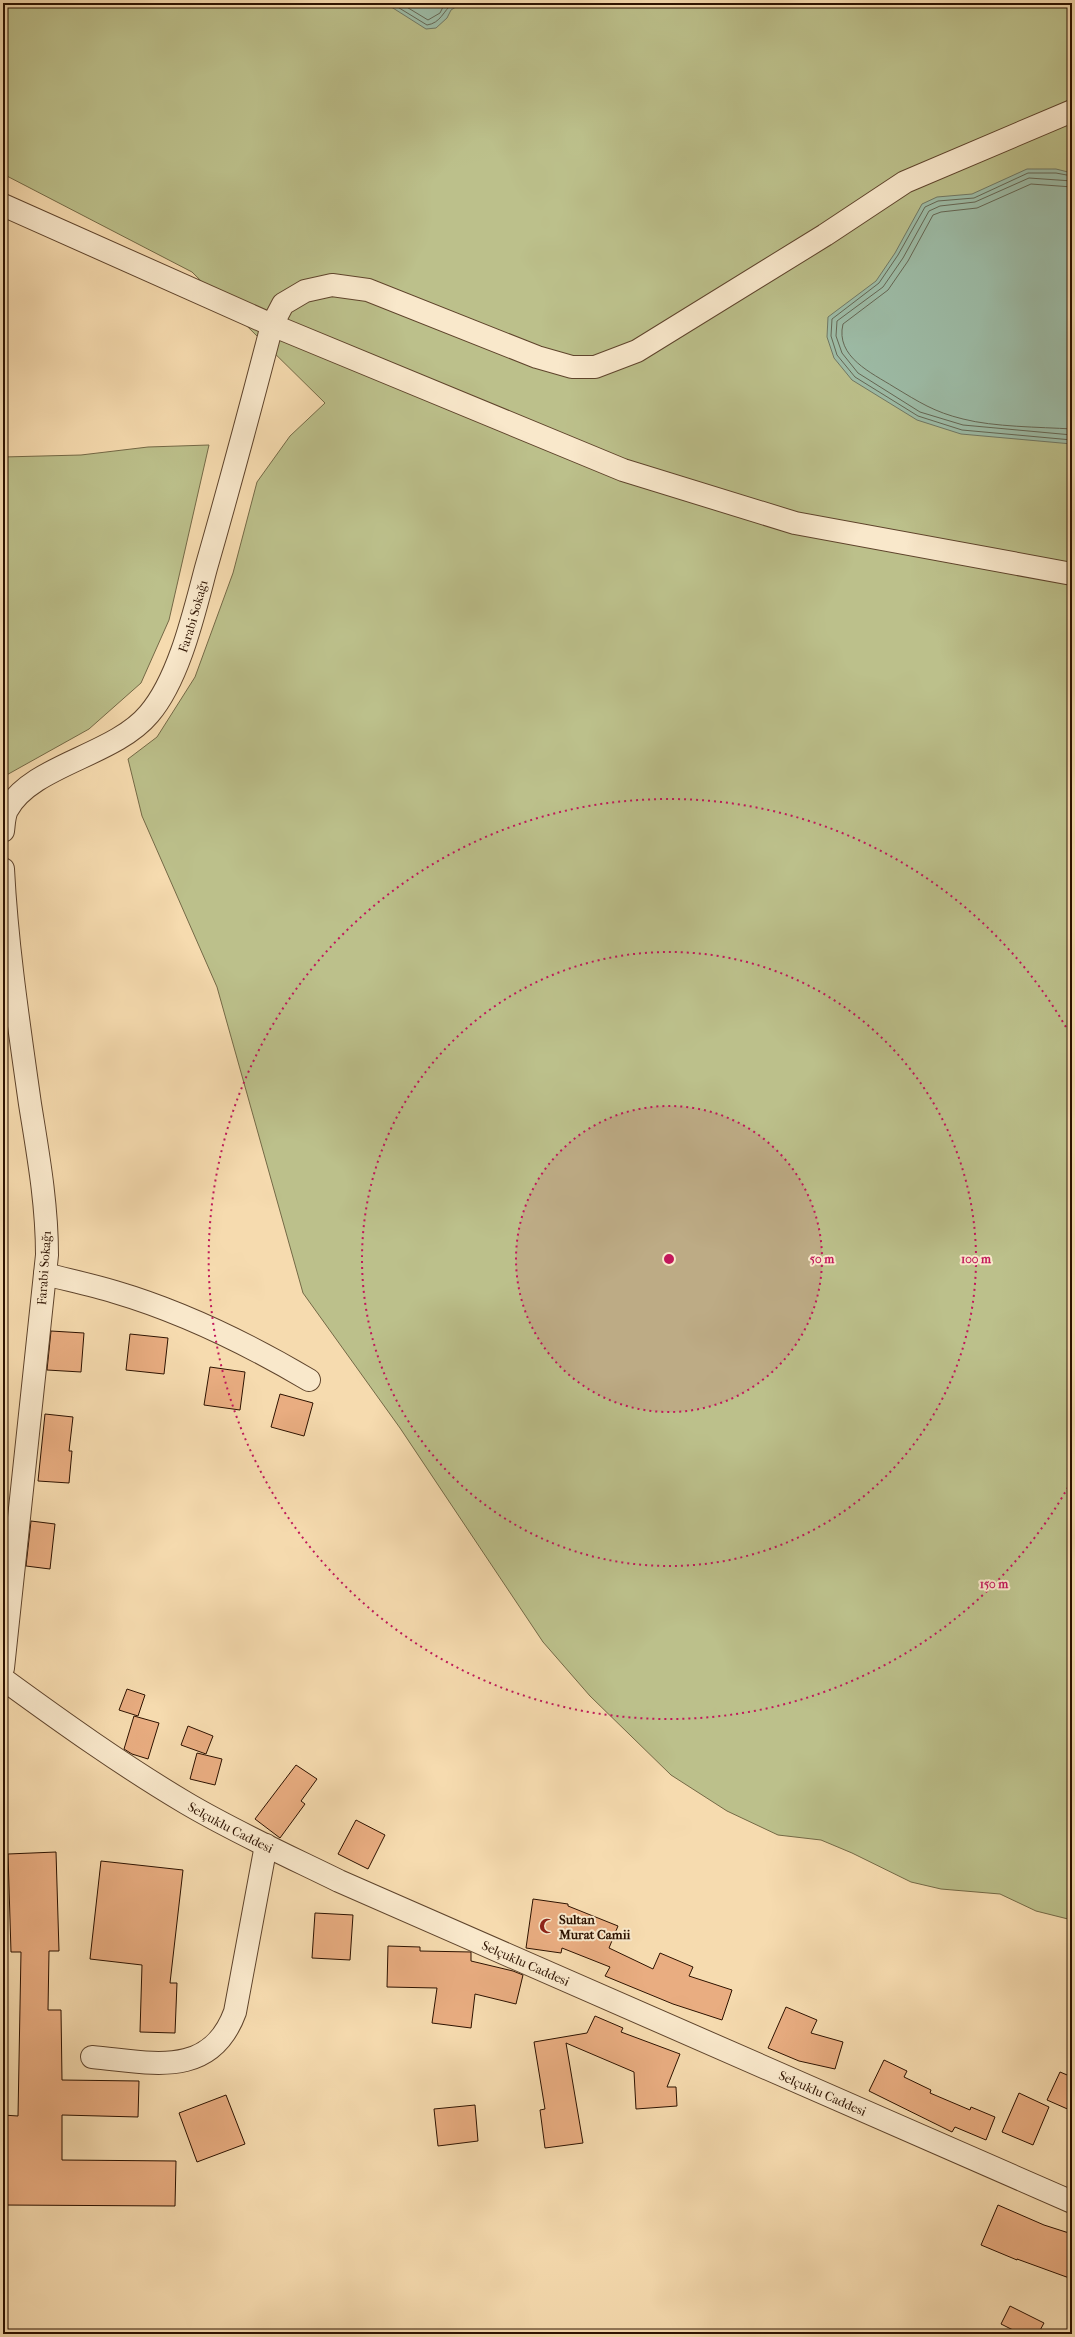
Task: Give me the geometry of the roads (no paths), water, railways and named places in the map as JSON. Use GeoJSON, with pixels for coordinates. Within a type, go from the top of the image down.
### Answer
{"type":"FeatureCollection","features":[{"type":"Feature","properties":{"kind":"street","name":"Farabi Sokağı"},"geometry":{"type":"LineString","coordinates":[[3,831],[6,811],[19,794],[48,775],[89,755],[129,732],[149,715],[167,687],[190,624],[272,325],[283,304],[305,291],[332,284],[368,290],[537,357],[572,367],[594,367],[636,352],[825,235],[905,182],[1072,111]]}},
{"type":"Feature","properties":{"kind":"street"},"geometry":{"type":"LineString","coordinates":[[3,205],[272,325],[623,470],[795,523],[1072,574]]}},
{"type":"Feature","properties":{"kind":"street","name":"Farabi Sokağı"},"geometry":{"type":"LineString","coordinates":[[3,869],[18,1023],[47,1216],[44,1274],[3,1668]]}},
{"type":"Feature","properties":{"kind":"street"},"geometry":{"type":"LineString","coordinates":[[44,1274],[116,1292],[173,1313],[268,1356],[309,1380]]}},
{"type":"Feature","properties":{"kind":"street","name":"Selçuklu Caddesi"},"geometry":{"type":"LineString","coordinates":[[3,1679],[109,1755],[186,1803],[339,1881],[1072,2202]]}},
{"type":"Feature","properties":{"kind":"street"},"geometry":{"type":"LineString","coordinates":[[92,2057],[161,2063],[182,2062],[201,2055],[215,2046],[229,2029],[235,2012],[266,1845]]}},
{"type":"Feature","properties":{"kind":"water"},"geometry":{"type":"Polygon","coordinates":[[[385,3],[462,3],[451,10],[447,18],[436,28],[426,29],[385,3]]]}},
{"type":"Feature","properties":{"kind":"water"},"geometry":{"type":"Polygon","coordinates":[[[1027,169],[1056,169],[1072,173],[1072,444],[961,434],[917,420],[852,380],[834,358],[827,337],[828,317],[876,281],[895,253],[922,204],[937,197],[972,194],[1027,169]]]}},
{"type":"Feature","properties":{"kind":"place","name":"Sultan Murat Camii"},"geometry":{"type":"Point","coordinates":[547,1926]}}]}
